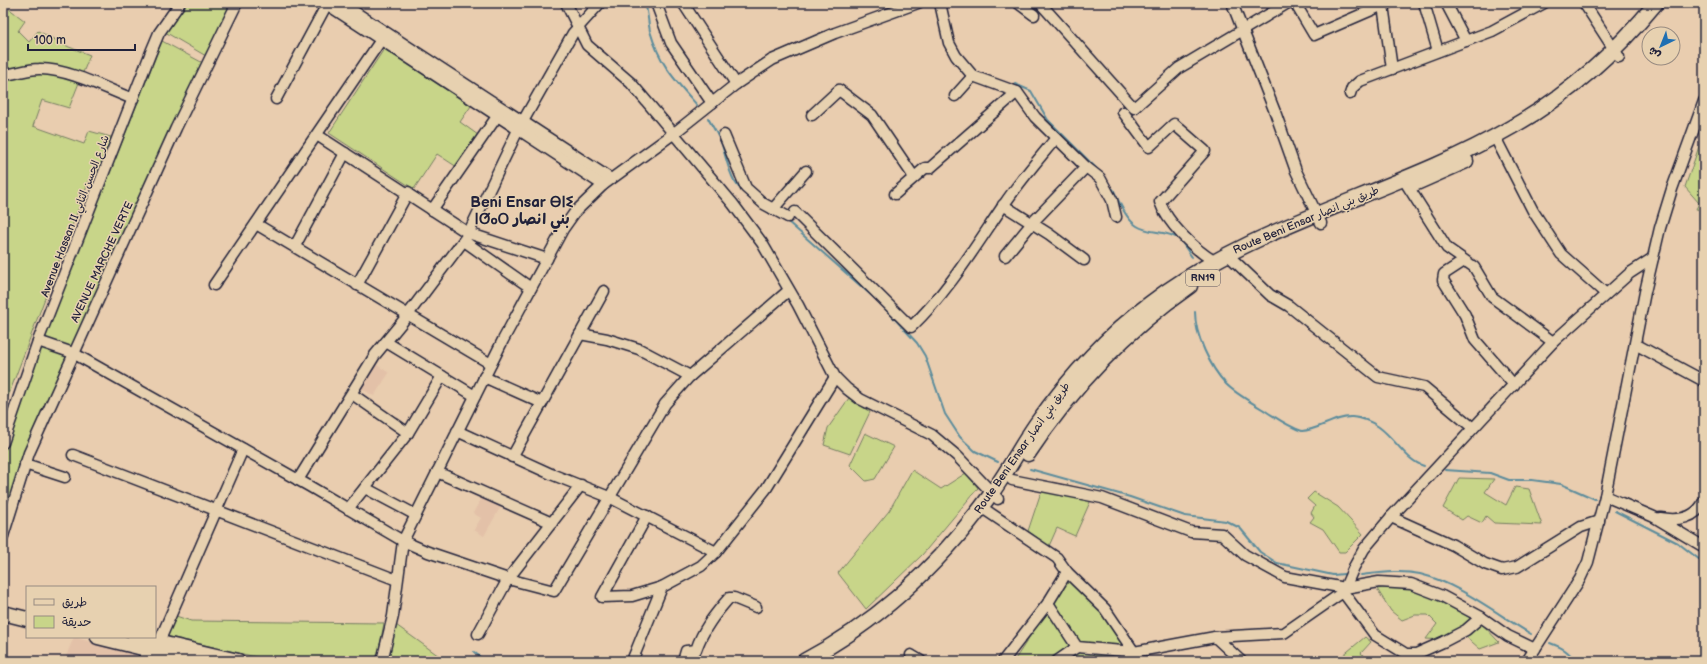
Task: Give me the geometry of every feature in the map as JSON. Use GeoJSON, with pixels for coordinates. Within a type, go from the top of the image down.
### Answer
{"type":"FeatureCollection","features":[{"type":"Feature","properties":{"kind":"highway","name":"Route Beni Ensar طريق بني انصار"},"geometry":{"type":"LineString","coordinates":[[1616,53],[1656,3]]}},
{"type":"Feature","properties":{"kind":"highway","name":"Route Beni Ensar طريق بني انصار"},"geometry":{"type":"LineString","coordinates":[[820,661],[866,633],[913,596],[946,564],[995,496],[1040,420],[1075,374],[1109,346],[1230,258],[1497,141],[1562,105],[1616,53],[1641,34],[1667,3]]}},
{"type":"Feature","properties":{"kind":"highway","name":"Route Beni Ensar طريق بني انصار"},"geometry":{"type":"LineString","coordinates":[[995,496],[1012,480],[1060,409],[1109,346],[1152,302],[1179,282],[1214,261],[1230,258]]}},
{"type":"Feature","properties":{"kind":"highway","name":"Route Beni Ensar طريق بني انصار"},"geometry":{"type":"LineString","coordinates":[[804,661],[841,640],[898,598],[985,510]]}},
{"type":"Feature","properties":{"kind":"highway"},"geometry":{"type":"LineString","coordinates":[[3,605],[26,610]]}},
{"type":"Feature","properties":{"kind":"highway"},"geometry":{"type":"LineString","coordinates":[[3,613],[26,620]]}},
{"type":"Feature","properties":{"kind":"highway"},"geometry":{"type":"LineString","coordinates":[[102,638],[195,661]]}},
{"type":"Feature","properties":{"kind":"highway"},"geometry":{"type":"LineString","coordinates":[[136,638],[151,649],[238,661]]}},
{"type":"Feature","properties":{"kind":"street","name":"Avenue Hassan II شارع الحسن الثاني"},"geometry":{"type":"LineString","coordinates":[[3,443],[38,341],[159,33],[180,3]]}},
{"type":"Feature","properties":{"kind":"street","name":"AVENUE MARCHE VERTE"},"geometry":{"type":"LineString","coordinates":[[3,536],[25,464],[73,353],[176,128],[237,3]]}},
{"type":"Feature","properties":{"kind":"street"},"geometry":{"type":"LineString","coordinates":[[341,3],[383,36],[498,115],[520,126]]}},
{"type":"Feature","properties":{"kind":"street"},"geometry":{"type":"LineString","coordinates":[[566,3],[587,45],[631,83],[733,204],[762,243],[788,291],[798,305],[835,377],[846,389],[860,399],[932,435],[957,456],[995,496]]}},
{"type":"Feature","properties":{"kind":"street"},"geometry":{"type":"LineString","coordinates":[[298,480],[375,355],[466,237],[520,126],[578,27],[600,3]]}},
{"type":"Feature","properties":{"kind":"street"},"geometry":{"type":"LineString","coordinates":[[656,3],[672,43],[712,103]]}},
{"type":"Feature","properties":{"kind":"street"},"geometry":{"type":"LineString","coordinates":[[382,661],[393,616],[403,541],[484,377],[562,229],[575,212],[607,182],[673,134],[736,84],[772,60],[835,33],[918,3]]}},
{"type":"Feature","properties":{"kind":"street"},"geometry":{"type":"LineString","coordinates":[[940,3],[949,43],[956,56],[973,76],[1017,92],[1035,117],[1086,167],[1100,178],[1112,200],[1116,217]]}},
{"type":"Feature","properties":{"kind":"street"},"geometry":{"type":"LineString","coordinates":[[1018,3],[1034,15]]}},
{"type":"Feature","properties":{"kind":"street"},"geometry":{"type":"LineString","coordinates":[[1040,3],[1134,108],[1179,68],[1288,3]]}},
{"type":"Feature","properties":{"kind":"street"},"geometry":{"type":"LineString","coordinates":[[1232,3],[1275,112],[1296,171],[1319,219]]}},
{"type":"Feature","properties":{"kind":"street"},"geometry":{"type":"LineString","coordinates":[[1295,3],[1314,35],[1386,4],[1392,68]]}},
{"type":"Feature","properties":{"kind":"street"},"geometry":{"type":"LineString","coordinates":[[1424,3],[1438,51]]}},
{"type":"Feature","properties":{"kind":"street"},"geometry":{"type":"LineString","coordinates":[[1446,3],[1466,41]]}},
{"type":"Feature","properties":{"kind":"street"},"geometry":{"type":"LineString","coordinates":[[1350,94],[1352,88],[1360,81],[1509,23],[1544,3]]}},
{"type":"Feature","properties":{"kind":"street"},"geometry":{"type":"LineString","coordinates":[[1584,3],[1616,53]]}},
{"type":"Feature","properties":{"kind":"street"},"geometry":{"type":"LineString","coordinates":[[276,99],[326,4],[383,36],[607,182]]}},
{"type":"Feature","properties":{"kind":"street"},"geometry":{"type":"LineString","coordinates":[[686,4],[736,84]]}},
{"type":"Feature","properties":{"kind":"street"},"geometry":{"type":"LineString","coordinates":[[214,285],[383,36]]}},
{"type":"Feature","properties":{"kind":"street"},"geometry":{"type":"LineString","coordinates":[[3,75],[33,69],[49,69],[133,99]]}},
{"type":"Feature","properties":{"kind":"street"},"geometry":{"type":"LineString","coordinates":[[956,96],[973,76]]}},
{"type":"Feature","properties":{"kind":"street"},"geometry":{"type":"LineString","coordinates":[[812,115],[839,90],[872,115],[914,177]]}},
{"type":"Feature","properties":{"kind":"street"},"geometry":{"type":"LineString","coordinates":[[895,194],[924,168],[930,168],[1017,92]]}},
{"type":"Feature","properties":{"kind":"street"},"geometry":{"type":"LineString","coordinates":[[1527,661],[1580,579],[1588,562],[1605,496],[1653,258],[1672,189],[1704,101]]}},
{"type":"Feature","properties":{"kind":"street"},"geometry":{"type":"LineString","coordinates":[[1123,112],[1149,147],[1174,124],[1205,151],[1160,202],[1164,213],[1200,253],[1214,261]]}},
{"type":"Feature","properties":{"kind":"street"},"geometry":{"type":"LineString","coordinates":[[432,210],[498,115]]}},
{"type":"Feature","properties":{"kind":"street"},"geometry":{"type":"LineString","coordinates":[[317,135],[408,192],[531,288]]}},
{"type":"Feature","properties":{"kind":"street"},"geometry":{"type":"LineString","coordinates":[[724,135],[746,188],[755,198],[773,209],[792,214],[911,327],[927,312],[983,238],[1003,205],[1056,138]]}},
{"type":"Feature","properties":{"kind":"street"},"geometry":{"type":"LineString","coordinates":[[1497,141],[1532,211],[1561,254],[1606,294]]}},
{"type":"Feature","properties":{"kind":"street"},"geometry":{"type":"LineString","coordinates":[[295,246],[345,153]]}},
{"type":"Feature","properties":{"kind":"street"},"geometry":{"type":"LineString","coordinates":[[1005,256],[1032,223],[1086,167]]}},
{"type":"Feature","properties":{"kind":"street"},"geometry":{"type":"LineString","coordinates":[[773,209],[806,171]]}},
{"type":"Feature","properties":{"kind":"street"},"geometry":{"type":"LineString","coordinates":[[1406,182],[1444,244],[1451,252],[1464,260],[1478,272],[1492,297],[1553,342]]}},
{"type":"Feature","properties":{"kind":"street"},"geometry":{"type":"LineString","coordinates":[[357,285],[408,192]]}},
{"type":"Feature","properties":{"kind":"street"},"geometry":{"type":"LineString","coordinates":[[1003,205],[1032,223],[1084,260]]}},
{"type":"Feature","properties":{"kind":"street"},"geometry":{"type":"LineString","coordinates":[[256,224],[491,364]]}},
{"type":"Feature","properties":{"kind":"street"},"geometry":{"type":"LineString","coordinates":[[466,237],[547,259]]}},
{"type":"Feature","properties":{"kind":"street"},"geometry":{"type":"LineString","coordinates":[[1230,258],[1270,295],[1289,306],[1378,377],[1424,387],[1473,428]]}},
{"type":"Feature","properties":{"kind":"street"},"geometry":{"type":"LineString","coordinates":[[1344,590],[1364,549],[1391,516],[1553,342],[1630,273],[1653,258]]}},
{"type":"Feature","properties":{"kind":"street"},"geometry":{"type":"LineString","coordinates":[[1464,260],[1444,274],[1443,280],[1465,315],[1475,340],[1514,385]]}},
{"type":"Feature","properties":{"kind":"street"},"geometry":{"type":"LineString","coordinates":[[512,457],[604,291]]}},
{"type":"Feature","properties":{"kind":"street"},"geometry":{"type":"LineString","coordinates":[[38,341],[73,353],[243,448],[403,541],[428,552],[508,579],[554,591],[665,404],[690,376],[788,291]]}},
{"type":"Feature","properties":{"kind":"street"},"geometry":{"type":"LineString","coordinates":[[580,334],[607,339],[639,349],[690,376]]}},
{"type":"Feature","properties":{"kind":"street"},"geometry":{"type":"LineString","coordinates":[[386,342],[475,396]]}},
{"type":"Feature","properties":{"kind":"street"},"geometry":{"type":"LineString","coordinates":[[1635,344],[1704,381]]}},
{"type":"Feature","properties":{"kind":"street"},"geometry":{"type":"LineString","coordinates":[[348,509],[366,488],[381,462],[408,433],[442,376]]}},
{"type":"Feature","properties":{"kind":"street"},"geometry":{"type":"LineString","coordinates":[[484,377],[542,403]]}},
{"type":"Feature","properties":{"kind":"street"},"geometry":{"type":"LineString","coordinates":[[647,516],[602,597],[632,596],[662,587],[700,566],[716,552],[766,489],[835,377]]}},
{"type":"Feature","properties":{"kind":"street"},"geometry":{"type":"LineString","coordinates":[[352,394],[408,433]]}},
{"type":"Feature","properties":{"kind":"street"},"geometry":{"type":"LineString","coordinates":[[457,432],[512,457],[609,497],[716,552]]}},
{"type":"Feature","properties":{"kind":"street"},"geometry":{"type":"LineString","coordinates":[[151,649],[216,510],[243,448]]}},
{"type":"Feature","properties":{"kind":"street"},"geometry":{"type":"LineString","coordinates":[[73,455],[397,580]]}},
{"type":"Feature","properties":{"kind":"street"},"geometry":{"type":"LineString","coordinates":[[25,464],[65,477]]}},
{"type":"Feature","properties":{"kind":"street"},"geometry":{"type":"LineString","coordinates":[[437,472],[552,523]]}},
{"type":"Feature","properties":{"kind":"street"},"geometry":{"type":"LineString","coordinates":[[1012,480],[1102,498],[1191,532],[1222,534],[1246,555],[1286,576],[1344,590],[1375,635],[1406,654],[1416,654],[1443,642],[1466,630],[1481,617]]}},
{"type":"Feature","properties":{"kind":"street"},"geometry":{"type":"LineString","coordinates":[[478,634],[508,579],[581,485]]}},
{"type":"Feature","properties":{"kind":"street"},"geometry":{"type":"LineString","coordinates":[[366,488],[416,515]]}},
{"type":"Feature","properties":{"kind":"street"},"geometry":{"type":"LineString","coordinates":[[1605,496],[1654,517],[1704,547]]}},
{"type":"Feature","properties":{"kind":"street"},"geometry":{"type":"LineString","coordinates":[[1654,517],[1671,520],[1684,518],[1695,513],[1704,501]]}},
{"type":"Feature","properties":{"kind":"street"},"geometry":{"type":"LineString","coordinates":[[985,510],[1057,558],[1067,572],[1105,609],[1136,657]]}},
{"type":"Feature","properties":{"kind":"street"},"geometry":{"type":"LineString","coordinates":[[1391,516],[1453,545],[1485,564],[1502,570],[1517,567],[1581,527],[1599,521]]}},
{"type":"Feature","properties":{"kind":"street"},"geometry":{"type":"LineString","coordinates":[[1003,661],[1048,603],[1067,572]]}},
{"type":"Feature","properties":{"kind":"street"},"geometry":{"type":"LineString","coordinates":[[1057,661],[1077,647],[1136,657],[1215,637],[1284,633],[1344,590],[1379,582],[1411,584],[1442,596],[1481,617],[1508,636],[1535,649]]}},
{"type":"Feature","properties":{"kind":"street"},"geometry":{"type":"LineString","coordinates":[[632,661],[662,587]]}},
{"type":"Feature","properties":{"kind":"street"},"geometry":{"type":"LineString","coordinates":[[683,661],[686,651],[696,650],[704,630],[728,598],[734,598],[756,607]]}},
{"type":"Feature","properties":{"kind":"street"},"geometry":{"type":"LineString","coordinates":[[1048,603],[1077,647]]}},
{"type":"Feature","properties":{"kind":"street"},"geometry":{"type":"LineString","coordinates":[[1215,637],[1241,661]]}},
{"type":"Feature","properties":{"kind":"street"},"geometry":{"type":"LineString","coordinates":[[911,655],[921,661]]}},
{"type":"Feature","properties":{"kind":"shaded area"},"geometry":{"type":"Polygon","coordinates":[[[374,363],[389,373],[374,396],[359,387],[374,363]]]}},
{"type":"Feature","properties":{"kind":"shaded area"},"geometry":{"type":"Polygon","coordinates":[[[483,496],[501,506],[484,536],[474,530],[481,518],[473,513],[483,496]]]}},
{"type":"Feature","properties":{"kind":"shaded area"},"geometry":{"type":"Polygon","coordinates":[[[74,638],[94,643],[96,641],[137,653],[133,661],[64,661],[74,638]]]}},
{"type":"Feature","properties":{"kind":"green space"},"geometry":{"type":"Polygon","coordinates":[[[187,3],[232,3],[206,56],[165,32],[187,3]]]}},
{"type":"Feature","properties":{"kind":"green space"},"geometry":{"type":"Polygon","coordinates":[[[3,4],[25,21],[18,31],[29,42],[38,31],[69,47],[90,55],[69,108],[42,100],[33,126],[84,144],[89,131],[111,137],[99,174],[92,173],[3,410],[3,4]]]}},
{"type":"Feature","properties":{"kind":"green space"},"geometry":{"type":"Polygon","coordinates":[[[162,41],[203,63],[71,348],[44,339],[162,41]]]}},
{"type":"Feature","properties":{"kind":"green space"},"geometry":{"type":"Polygon","coordinates":[[[384,49],[471,106],[460,122],[478,135],[457,167],[437,154],[414,189],[329,133],[384,49]]]}},
{"type":"Feature","properties":{"kind":"green space"},"geometry":{"type":"Polygon","coordinates":[[[1704,132],[1704,210],[1696,209],[1699,203],[1685,187],[1704,132]]]}},
{"type":"Feature","properties":{"kind":"green space"},"geometry":{"type":"Polygon","coordinates":[[[41,345],[69,355],[3,523],[3,455],[41,345]]]}},
{"type":"Feature","properties":{"kind":"green space"},"geometry":{"type":"Polygon","coordinates":[[[849,398],[870,412],[850,454],[824,445],[828,428],[849,398]]]}},
{"type":"Feature","properties":{"kind":"green space"},"geometry":{"type":"Polygon","coordinates":[[[865,433],[894,447],[875,479],[866,481],[850,465],[865,433]]]}},
{"type":"Feature","properties":{"kind":"green space"},"geometry":{"type":"Polygon","coordinates":[[[912,470],[941,489],[966,473],[978,488],[922,555],[866,609],[838,573],[889,511],[912,470]]]}},
{"type":"Feature","properties":{"kind":"green space"},"geometry":{"type":"Polygon","coordinates":[[[1459,478],[1494,479],[1485,492],[1506,505],[1515,487],[1529,489],[1542,525],[1494,523],[1486,516],[1482,523],[1467,516],[1462,520],[1443,508],[1459,478]]]}},
{"type":"Feature","properties":{"kind":"green space"},"geometry":{"type":"Polygon","coordinates":[[[1068,485],[1094,493],[1075,536],[1057,528],[1049,546],[1028,531],[1040,495],[1049,486],[1068,485]]]}},
{"type":"Feature","properties":{"kind":"green space"},"geometry":{"type":"Polygon","coordinates":[[[1314,492],[1338,507],[1363,534],[1345,552],[1339,552],[1323,529],[1310,522],[1314,517],[1311,513],[1315,506],[1307,499],[1314,492]]]}},
{"type":"Feature","properties":{"kind":"green space"},"geometry":{"type":"Polygon","coordinates":[[[1067,579],[1086,597],[1112,626],[1130,661],[1014,661],[1067,579]]]}},
{"type":"Feature","properties":{"kind":"green space"},"geometry":{"type":"Polygon","coordinates":[[[1402,585],[1431,594],[1480,622],[1499,642],[1480,649],[1464,635],[1445,640],[1426,639],[1437,624],[1428,615],[1415,615],[1402,620],[1391,611],[1377,589],[1402,585]]]}},
{"type":"Feature","properties":{"kind":"green space"},"geometry":{"type":"Polygon","coordinates":[[[176,616],[191,621],[384,623],[377,661],[273,661],[166,636],[176,616]]]}},
{"type":"Feature","properties":{"kind":"green space"},"geometry":{"type":"Polygon","coordinates":[[[396,625],[446,661],[388,661],[396,625]]]}},
{"type":"Feature","properties":{"kind":"green space"},"geometry":{"type":"Polygon","coordinates":[[[1365,637],[1371,642],[1361,653],[1368,661],[1336,661],[1365,637]]]}},
{"type":"Feature","properties":{"kind":"waterway"},"geometry":{"type":"LineString","coordinates":[[645,3],[650,31],[658,53],[669,71],[697,105]]}},
{"type":"Feature","properties":{"kind":"waterway"},"geometry":{"type":"LineString","coordinates":[[1015,84],[1031,91],[1048,120],[1102,174]]}},
{"type":"Feature","properties":{"kind":"waterway"},"geometry":{"type":"LineString","coordinates":[[708,118],[721,142],[729,170],[735,183],[754,201]]}},
{"type":"Feature","properties":{"kind":"waterway"},"geometry":{"type":"LineString","coordinates":[[1113,189],[1123,209],[1133,223],[1147,230],[1174,236],[1181,241],[1192,257]]}},
{"type":"Feature","properties":{"kind":"waterway"},"geometry":{"type":"LineString","coordinates":[[787,221],[880,303],[917,343],[925,356],[945,414],[960,437],[975,451],[998,462]]}},
{"type":"Feature","properties":{"kind":"waterway"},"geometry":{"type":"LineString","coordinates":[[1195,312],[1198,331],[1209,360],[1226,384],[1240,395],[1284,423],[1302,431],[1346,417],[1365,420],[1376,425],[1385,432],[1415,462],[1424,466]]}},
{"type":"Feature","properties":{"kind":"waterway"},"geometry":{"type":"LineString","coordinates":[[1030,469],[1130,497],[1185,516],[1226,521],[1240,528],[1260,552],[1277,563],[1333,575],[1344,574]]}},
{"type":"Feature","properties":{"kind":"waterway"},"geometry":{"type":"LineString","coordinates":[[1445,470],[1490,473],[1509,480],[1532,480],[1561,484],[1595,499]]}},
{"type":"Feature","properties":{"kind":"waterway"},"geometry":{"type":"LineString","coordinates":[[1615,511],[1678,543],[1704,563]]}},
{"type":"Feature","properties":{"kind":"waterway"},"geometry":{"type":"LineString","coordinates":[[1361,575],[1405,572],[1434,578],[1449,584],[1477,600],[1531,634]]}},
{"type":"Feature","properties":{"kind":"waterway"},"geometry":{"type":"LineString","coordinates":[[1550,643],[1564,650],[1575,661]]}},
{"type":"Feature","properties":{"kind":"waterway"},"geometry":{"type":"LineString","coordinates":[[474,652],[485,661]]}},
{"type":"Feature","properties":{"kind":"district","name":"Beni Ensar ⴱⵏⵉ ⵏⵚⴰⵔ بني انصار"},"geometry":{"type":"Point","coordinates":[522,210]}}]}
